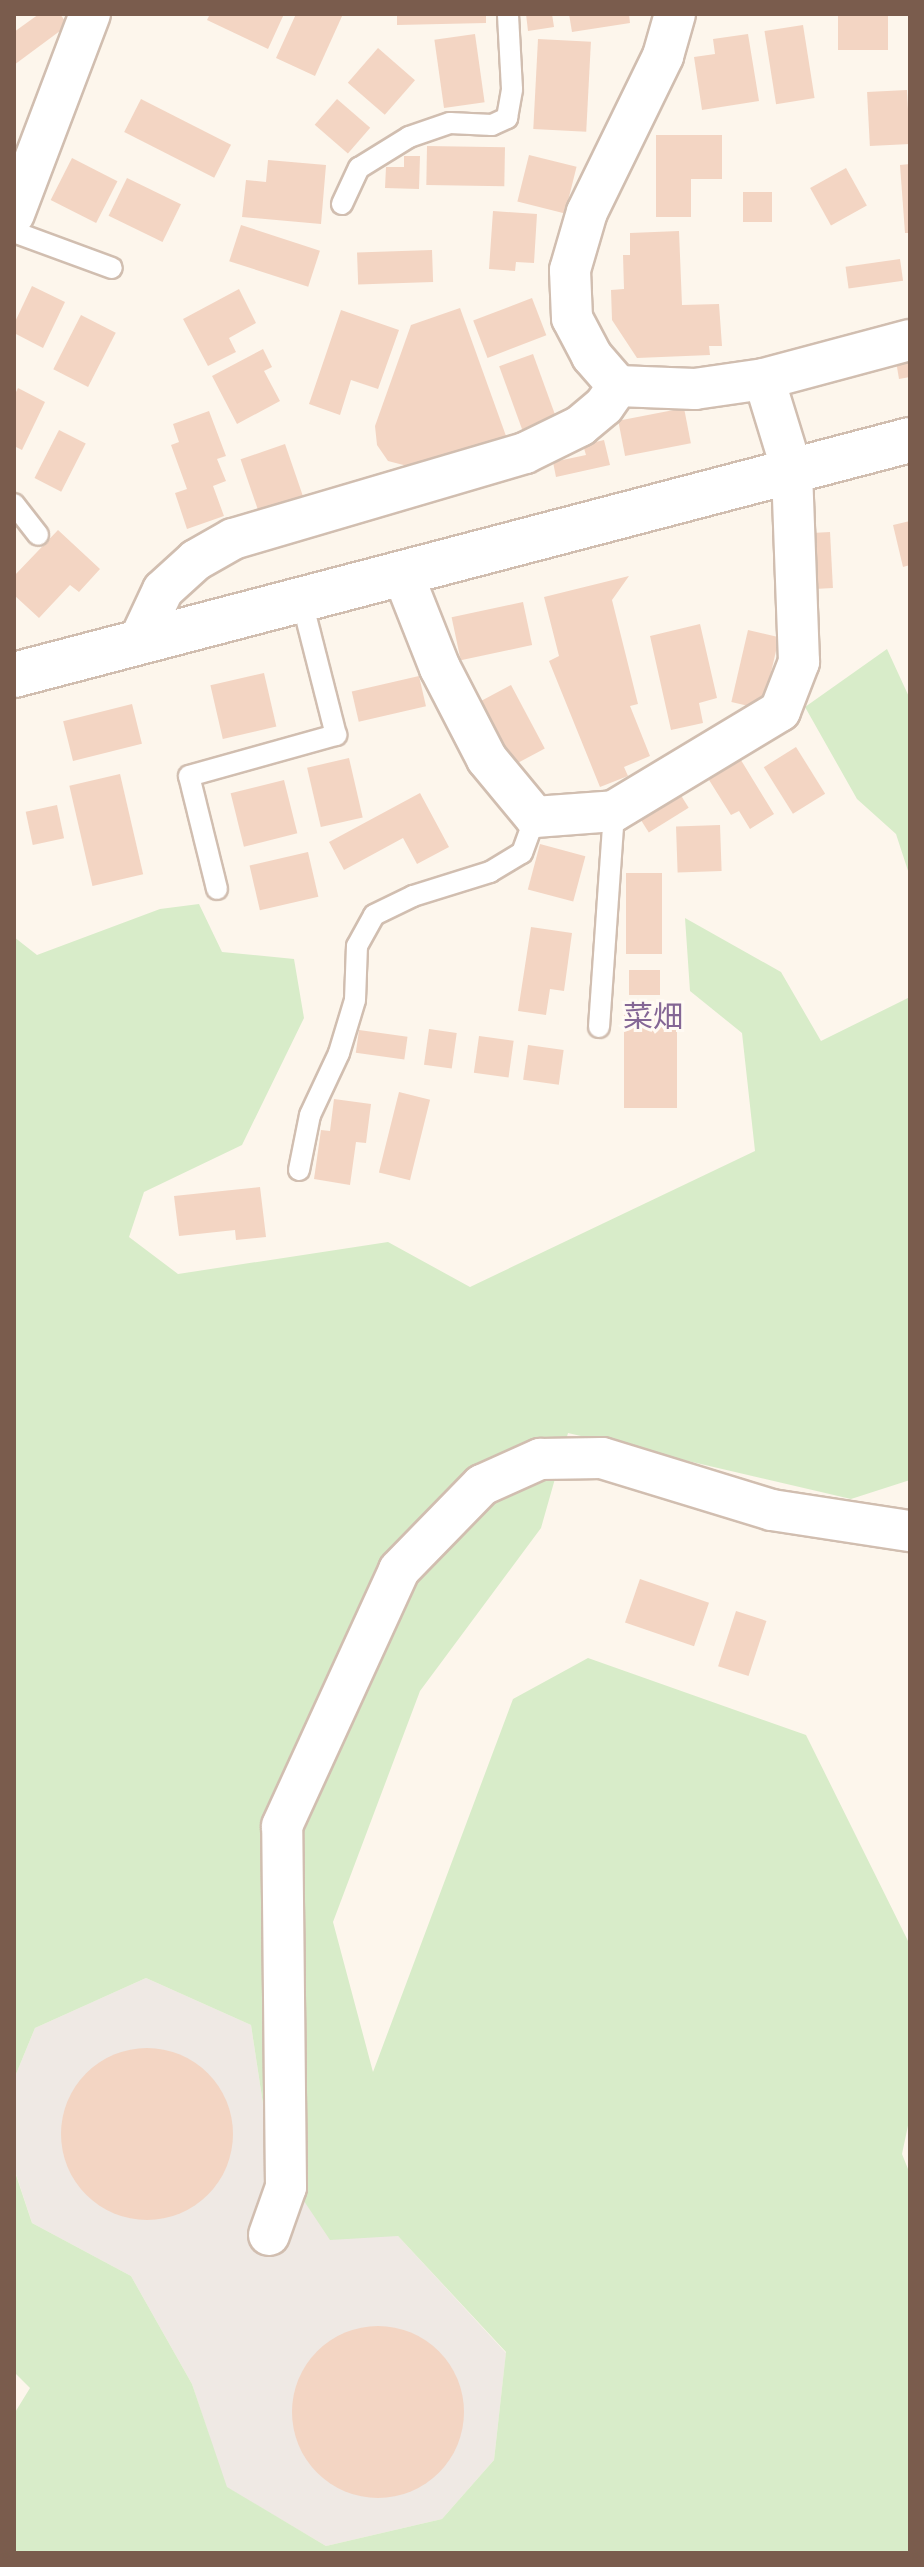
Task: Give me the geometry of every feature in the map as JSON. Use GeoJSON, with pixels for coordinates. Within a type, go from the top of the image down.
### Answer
{"type":"FeatureCollection","features":[{"type":"Feature","properties":{"kind":"street"},"geometry":{"type":"LineString","coordinates":[[14,214],[90,14]]}},
{"type":"Feature","properties":{"kind":"street"},"geometry":{"type":"LineString","coordinates":[[675,14],[663,56],[587,212],[570,270],[572,318],[592,356],[618,386],[695,389],[764,379],[910,340]]}},
{"type":"Feature","properties":{"kind":"street"},"geometry":{"type":"LineString","coordinates":[[402,572],[440,668],[487,759],[535,817],[614,811],[780,711],[799,662],[792,470],[764,379]]}},
{"type":"Feature","properties":{"kind":"street"},"geometry":{"type":"LineString","coordinates":[[139,641],[163,590],[196,560],[233,539],[525,453],[580,426],[604,406],[618,386]]}},
{"type":"Feature","properties":{"kind":"street"},"geometry":{"type":"LineString","coordinates":[[14,675],[910,440]]}},
{"type":"Feature","properties":{"kind":"street"},"geometry":{"type":"LineString","coordinates":[[269,2235],[286,2187],[282,1826],[399,1570],[482,1485],[540,1459],[602,1458],[772,1510],[910,1531]]}},
{"type":"Feature","properties":{"kind":"lane"},"geometry":{"type":"LineString","coordinates":[[342,204],[359,168],[409,137],[450,123],[492,125],[507,118],[512,89],[508,14]]}},
{"type":"Feature","properties":{"kind":"lane"},"geometry":{"type":"LineString","coordinates":[[14,232],[112,268]]}},
{"type":"Feature","properties":{"kind":"lane"},"geometry":{"type":"LineString","coordinates":[[14,504],[38,535]]}},
{"type":"Feature","properties":{"kind":"lane"},"geometry":{"type":"LineString","coordinates":[[217,889],[189,776],[336,735],[301,598]]}},
{"type":"Feature","properties":{"kind":"lane"},"geometry":{"type":"LineString","coordinates":[[599,1027],[614,811]]}},
{"type":"Feature","properties":{"kind":"lane"},"geometry":{"type":"LineString","coordinates":[[299,1170],[310,1115],[339,1053],[355,1000],[357,946],[374,915],[413,896],[490,872],[522,853],[535,817]]}},
{"type":"Feature","properties":{"kind":"shaded area"},"geometry":{"type":"Polygon","coordinates":[[[146,1978],[251,2025],[270,2150],[398,2236],[506,2353],[494,2460],[442,2519],[326,2546],[226,2487],[192,2384],[131,2276],[32,2223],[14,2168],[14,2079],[35,2028],[146,1978]]]}},
{"type":"Feature","properties":{"kind":"green space"},"geometry":{"type":"Polygon","coordinates":[[[887,649],[910,699],[910,877],[896,834],[857,799],[805,707],[887,649]]]}},
{"type":"Feature","properties":{"kind":"green space"},"geometry":{"type":"Polygon","coordinates":[[[199,904],[222,952],[294,959],[304,1018],[242,1145],[144,1192],[129,1237],[178,1274],[388,1242],[470,1287],[755,1151],[742,1033],[690,991],[685,918],[781,972],[821,1041],[910,997],[910,1480],[851,1499],[568,1433],[541,1528],[420,1691],[333,1922],[373,2072],[513,1699],[588,1658],[806,1735],[910,1945],[910,2116],[902,2154],[910,2174],[910,2553],[14,2553],[14,2414],[30,2388],[14,2372],[14,2169],[32,2223],[131,2276],[192,2384],[227,2487],[326,2546],[442,2519],[494,2460],[506,2352],[398,2236],[330,2240],[270,2150],[251,2025],[146,1978],[35,2028],[14,2079],[14,937],[37,955],[160,909],[199,904]]]}},
{"type":"Feature","properties":{"kind":"building"},"geometry":{"type":"Polygon","coordinates":[[[39,14],[60,14],[68,25],[14,65],[14,32],[39,14]]]}},
{"type":"Feature","properties":{"kind":"building"},"geometry":{"type":"Polygon","coordinates":[[[210,14],[284,14],[268,49],[207,20],[210,14]]]}},
{"type":"Feature","properties":{"kind":"building"},"geometry":{"type":"Polygon","coordinates":[[[296,14],[343,14],[315,76],[276,58],[296,14]]]}},
{"type":"Feature","properties":{"kind":"building"},"geometry":{"type":"Polygon","coordinates":[[[397,14],[486,14],[486,23],[397,25],[397,14]]]}},
{"type":"Feature","properties":{"kind":"building"},"geometry":{"type":"Polygon","coordinates":[[[526,14],[552,14],[554,27],[528,31],[526,14]]]}},
{"type":"Feature","properties":{"kind":"building"},"geometry":{"type":"Polygon","coordinates":[[[569,14],[629,14],[630,23],[572,32],[569,14]]]}},
{"type":"Feature","properties":{"kind":"building"},"geometry":{"type":"Polygon","coordinates":[[[838,14],[888,14],[888,50],[838,50],[838,14]]]}},
{"type":"Feature","properties":{"kind":"building"},"geometry":{"type":"Polygon","coordinates":[[[803,25],[815,98],[776,104],[764,31],[803,25]]]}},
{"type":"Feature","properties":{"kind":"building"},"geometry":{"type":"Polygon","coordinates":[[[475,34],[485,102],[444,108],[434,40],[475,34]]]}},
{"type":"Feature","properties":{"kind":"building"},"geometry":{"type":"Polygon","coordinates":[[[748,34],[759,101],[702,110],[694,57],[715,54],[713,39],[748,34]]]}},
{"type":"Feature","properties":{"kind":"building"},"geometry":{"type":"Polygon","coordinates":[[[538,39],[591,42],[586,132],[533,129],[538,39]]]}},
{"type":"Feature","properties":{"kind":"building"},"geometry":{"type":"Polygon","coordinates":[[[378,48],[415,80],[385,115],[348,83],[378,48]]]}},
{"type":"Feature","properties":{"kind":"building"},"geometry":{"type":"Polygon","coordinates":[[[907,90],[910,144],[870,146],[867,92],[907,90]]]}},
{"type":"Feature","properties":{"kind":"building"},"geometry":{"type":"Polygon","coordinates":[[[141,99],[231,145],[214,178],[124,132],[141,99]]]}},
{"type":"Feature","properties":{"kind":"building"},"geometry":{"type":"Polygon","coordinates":[[[337,99],[370,128],[348,154],[315,125],[337,99]]]}},
{"type":"Feature","properties":{"kind":"building"},"geometry":{"type":"Polygon","coordinates":[[[656,135],[722,135],[722,179],[691,179],[691,217],[656,217],[656,135]]]}},
{"type":"Feature","properties":{"kind":"building"},"geometry":{"type":"Polygon","coordinates":[[[427,146],[505,147],[504,186],[426,185],[427,146]]]}},
{"type":"Feature","properties":{"kind":"building"},"geometry":{"type":"Polygon","coordinates":[[[529,155],[577,167],[565,213],[517,202],[529,155]]]}},
{"type":"Feature","properties":{"kind":"building"},"geometry":{"type":"Polygon","coordinates":[[[404,156],[420,156],[419,189],[385,188],[386,167],[404,167],[404,156]]]}},
{"type":"Feature","properties":{"kind":"building"},"geometry":{"type":"Polygon","coordinates":[[[72,158],[117,181],[96,223],[51,200],[72,158]]]}},
{"type":"Feature","properties":{"kind":"building"},"geometry":{"type":"Polygon","coordinates":[[[268,160],[326,165],[321,224],[242,217],[246,180],[266,182],[268,160]]]}},
{"type":"Feature","properties":{"kind":"building"},"geometry":{"type":"Polygon","coordinates":[[[910,164],[910,233],[905,233],[900,165],[910,164]]]}},
{"type":"Feature","properties":{"kind":"building"},"geometry":{"type":"Polygon","coordinates":[[[846,168],[867,206],[831,225],[810,188],[846,168]]]}},
{"type":"Feature","properties":{"kind":"building"},"geometry":{"type":"Polygon","coordinates":[[[127,178],[181,204],[163,242],[109,216],[127,178]]]}},
{"type":"Feature","properties":{"kind":"building"},"geometry":{"type":"Polygon","coordinates":[[[743,192],[772,192],[772,222],[743,222],[743,192]]]}},
{"type":"Feature","properties":{"kind":"building"},"geometry":{"type":"Polygon","coordinates":[[[493,211],[537,214],[534,263],[516,262],[515,271],[489,269],[493,211]]]}},
{"type":"Feature","properties":{"kind":"building"},"geometry":{"type":"Polygon","coordinates":[[[241,225],[320,251],[308,287],[229,261],[241,225]]]}},
{"type":"Feature","properties":{"kind":"building"},"geometry":{"type":"Polygon","coordinates":[[[679,231],[682,305],[719,304],[722,346],[709,346],[710,355],[637,358],[612,320],[611,290],[624,289],[623,255],[630,255],[630,233],[679,231]]]}},
{"type":"Feature","properties":{"kind":"building"},"geometry":{"type":"Polygon","coordinates":[[[432,250],[433,282],[358,285],[357,253],[432,250]]]}},
{"type":"Feature","properties":{"kind":"building"},"geometry":{"type":"Polygon","coordinates":[[[900,259],[903,281],[849,288],[846,267],[900,259]]]}},
{"type":"Feature","properties":{"kind":"building"},"geometry":{"type":"Polygon","coordinates":[[[32,286],[65,302],[43,348],[14,333],[14,324],[32,286]]]}},
{"type":"Feature","properties":{"kind":"building"},"geometry":{"type":"Polygon","coordinates":[[[239,289],[256,323],[229,338],[236,352],[208,366],[183,319],[239,289]]]}},
{"type":"Feature","properties":{"kind":"building"},"geometry":{"type":"Polygon","coordinates":[[[532,298],[546,335],[488,358],[473,321],[532,298]]]}},
{"type":"Feature","properties":{"kind":"building"},"geometry":{"type":"Polygon","coordinates":[[[460,308],[506,436],[415,468],[388,461],[377,445],[375,426],[411,325],[460,308]]]}},
{"type":"Feature","properties":{"kind":"building"},"geometry":{"type":"Polygon","coordinates":[[[341,310],[399,330],[378,389],[351,380],[340,415],[309,404],[341,310]]]}},
{"type":"Feature","properties":{"kind":"building"},"geometry":{"type":"Polygon","coordinates":[[[81,315],[116,333],[88,387],[53,369],[81,315]]]}},
{"type":"Feature","properties":{"kind":"building"},"geometry":{"type":"Polygon","coordinates":[[[263,349],[272,367],[264,371],[280,401],[237,424],[212,376],[263,349]]]}},
{"type":"Feature","properties":{"kind":"building"},"geometry":{"type":"Polygon","coordinates":[[[533,354],[556,418],[522,430],[499,366],[533,354]]]}},
{"type":"Feature","properties":{"kind":"building"},"geometry":{"type":"Polygon","coordinates":[[[910,358],[910,377],[899,379],[896,361],[910,358]]]}},
{"type":"Feature","properties":{"kind":"building"},"geometry":{"type":"Polygon","coordinates":[[[18,388],[45,402],[22,450],[14,446],[14,396],[18,388]]]}},
{"type":"Feature","properties":{"kind":"building"},"geometry":{"type":"Polygon","coordinates":[[[684,408],[691,443],[625,456],[618,421],[684,408]]]}},
{"type":"Feature","properties":{"kind":"building"},"geometry":{"type":"Polygon","coordinates":[[[209,411],[226,456],[217,459],[226,481],[213,486],[224,516],[187,529],[175,493],[187,489],[171,445],[179,442],[173,424],[209,411]]]}},
{"type":"Feature","properties":{"kind":"building"},"geometry":{"type":"Polygon","coordinates":[[[59,430],[86,444],[61,492],[34,478],[59,430]]]}},
{"type":"Feature","properties":{"kind":"building"},"geometry":{"type":"Polygon","coordinates":[[[604,440],[610,465],[556,477],[553,462],[586,455],[583,445],[604,440]]]}},
{"type":"Feature","properties":{"kind":"building"},"geometry":{"type":"Polygon","coordinates":[[[285,444],[303,496],[258,511],[241,459],[285,444]]]}},
{"type":"Feature","properties":{"kind":"building"},"geometry":{"type":"Polygon","coordinates":[[[910,521],[910,565],[903,567],[893,525],[910,521]]]}},
{"type":"Feature","properties":{"kind":"building"},"geometry":{"type":"Polygon","coordinates":[[[58,530],[100,569],[79,592],[70,585],[39,618],[14,595],[14,576],[58,530]]]}},
{"type":"Feature","properties":{"kind":"building"},"geometry":{"type":"Polygon","coordinates":[[[830,532],[833,588],[810,589],[807,533],[830,532]]]}},
{"type":"Feature","properties":{"kind":"building"},"geometry":{"type":"Polygon","coordinates":[[[629,576],[612,600],[638,704],[630,706],[650,756],[624,767],[628,776],[600,787],[549,661],[559,656],[544,597],[629,576]]]}},
{"type":"Feature","properties":{"kind":"building"},"geometry":{"type":"Polygon","coordinates":[[[523,602],[532,645],[461,660],[452,617],[523,602]]]}},
{"type":"Feature","properties":{"kind":"building"},"geometry":{"type":"Polygon","coordinates":[[[700,624],[717,698],[699,703],[703,723],[671,730],[650,636],[700,624]]]}},
{"type":"Feature","properties":{"kind":"building"},"geometry":{"type":"Polygon","coordinates":[[[748,630],[779,637],[763,709],[731,702],[748,630]]]}},
{"type":"Feature","properties":{"kind":"building"},"geometry":{"type":"Polygon","coordinates":[[[264,673],[276,727],[223,739],[210,685],[264,673]]]}},
{"type":"Feature","properties":{"kind":"building"},"geometry":{"type":"Polygon","coordinates":[[[419,676],[426,706],[359,722],[352,692],[419,676]]]}},
{"type":"Feature","properties":{"kind":"building"},"geometry":{"type":"Polygon","coordinates":[[[511,685],[545,749],[507,769],[473,705],[511,685]]]}},
{"type":"Feature","properties":{"kind":"building"},"geometry":{"type":"Polygon","coordinates":[[[132,704],[142,744],[73,761],[63,721],[132,704]]]}},
{"type":"Feature","properties":{"kind":"building"},"geometry":{"type":"Polygon","coordinates":[[[796,747],[825,794],[793,814],[764,767],[796,747]]]}},
{"type":"Feature","properties":{"kind":"building"},"geometry":{"type":"Polygon","coordinates":[[[736,752],[774,814],[750,829],[739,811],[731,815],[704,772],[736,752]]]}},
{"type":"Feature","properties":{"kind":"building"},"geometry":{"type":"Polygon","coordinates":[[[349,758],[363,817],[321,827],[307,768],[349,758]]]}},
{"type":"Feature","properties":{"kind":"building"},"geometry":{"type":"Polygon","coordinates":[[[120,774],[143,874],[93,886],[69,786],[120,774]]]}},
{"type":"Feature","properties":{"kind":"building"},"geometry":{"type":"Polygon","coordinates":[[[284,780],[297,833],[244,847],[231,793],[284,780]]]}},
{"type":"Feature","properties":{"kind":"building"},"geometry":{"type":"Polygon","coordinates":[[[677,789],[689,808],[649,833],[637,814],[677,789]]]}},
{"type":"Feature","properties":{"kind":"building"},"geometry":{"type":"Polygon","coordinates":[[[420,793],[449,847],[417,864],[403,838],[344,870],[329,842],[420,793]]]}},
{"type":"Feature","properties":{"kind":"building"},"geometry":{"type":"Polygon","coordinates":[[[57,805],[64,838],[33,845],[26,812],[57,805]]]}},
{"type":"Feature","properties":{"kind":"building"},"geometry":{"type":"Polygon","coordinates":[[[720,825],[722,871],[678,873],[676,827],[720,825]]]}},
{"type":"Feature","properties":{"kind":"building"},"geometry":{"type":"Polygon","coordinates":[[[540,844],[585,856],[573,902],[528,889],[540,844]]]}},
{"type":"Feature","properties":{"kind":"building"},"geometry":{"type":"Polygon","coordinates":[[[308,852],[318,897],[260,910],[250,865],[308,852]]]}},
{"type":"Feature","properties":{"kind":"building"},"geometry":{"type":"Polygon","coordinates":[[[626,873],[662,873],[662,954],[626,954],[626,873]]]}},
{"type":"Feature","properties":{"kind":"building"},"geometry":{"type":"Polygon","coordinates":[[[531,927],[572,933],[564,991],[550,989],[546,1015],[518,1011],[531,927]]]}},
{"type":"Feature","properties":{"kind":"building"},"geometry":{"type":"Polygon","coordinates":[[[629,970],[660,970],[660,995],[629,995],[629,970]]]}},
{"type":"Feature","properties":{"kind":"building"},"geometry":{"type":"Polygon","coordinates":[[[624,1014],[677,1014],[677,1108],[624,1108],[624,1014]]]}},
{"type":"Feature","properties":{"kind":"building"},"geometry":{"type":"Polygon","coordinates":[[[429,1029],[457,1033],[452,1069],[424,1065],[429,1029]]]}},
{"type":"Feature","properties":{"kind":"building"},"geometry":{"type":"Polygon","coordinates":[[[359,1030],[408,1037],[404,1060],[356,1053],[359,1030]]]}},
{"type":"Feature","properties":{"kind":"building"},"geometry":{"type":"Polygon","coordinates":[[[479,1036],[514,1041],[509,1078],[474,1073],[479,1036]]]}},
{"type":"Feature","properties":{"kind":"building"},"geometry":{"type":"Polygon","coordinates":[[[528,1045],[564,1050],[559,1085],[523,1080],[528,1045]]]}},
{"type":"Feature","properties":{"kind":"building"},"geometry":{"type":"Polygon","coordinates":[[[399,1092],[430,1100],[410,1180],[379,1173],[399,1092]]]}},
{"type":"Feature","properties":{"kind":"building"},"geometry":{"type":"Polygon","coordinates":[[[334,1099],[371,1104],[366,1143],[356,1142],[350,1185],[314,1179],[321,1130],[330,1131],[334,1099]]]}},
{"type":"Feature","properties":{"kind":"building"},"geometry":{"type":"Polygon","coordinates":[[[260,1187],[266,1237],[236,1240],[235,1230],[179,1236],[174,1196],[260,1187]]]}},
{"type":"Feature","properties":{"kind":"building"},"geometry":{"type":"Polygon","coordinates":[[[640,1579],[709,1603],[694,1646],[625,1622],[640,1579]]]}},
{"type":"Feature","properties":{"kind":"building"},"geometry":{"type":"Polygon","coordinates":[[[736,1611],[766,1621],[749,1676],[718,1666],[736,1611]]]}},
{"type":"Feature","properties":{"kind":"building"},"geometry":{"type":"Polygon","coordinates":[[[147,2048],[180,2055],[208,2073],[226,2101],[233,2134],[226,2167],[208,2195],[180,2213],[147,2220],[114,2213],[86,2195],[68,2167],[61,2134],[68,2101],[86,2073],[114,2055],[147,2048]]]}},
{"type":"Feature","properties":{"kind":"building"},"geometry":{"type":"Polygon","coordinates":[[[378,2326],[411,2333],[439,2351],[457,2379],[464,2412],[457,2445],[439,2473],[411,2491],[378,2498],[345,2491],[317,2473],[299,2445],[292,2412],[299,2379],[317,2351],[345,2333],[378,2326]]]}},
{"type":"Feature","properties":{"kind":"district","name":"菜畑"},"geometry":{"type":"Point","coordinates":[653,1016]}}]}
